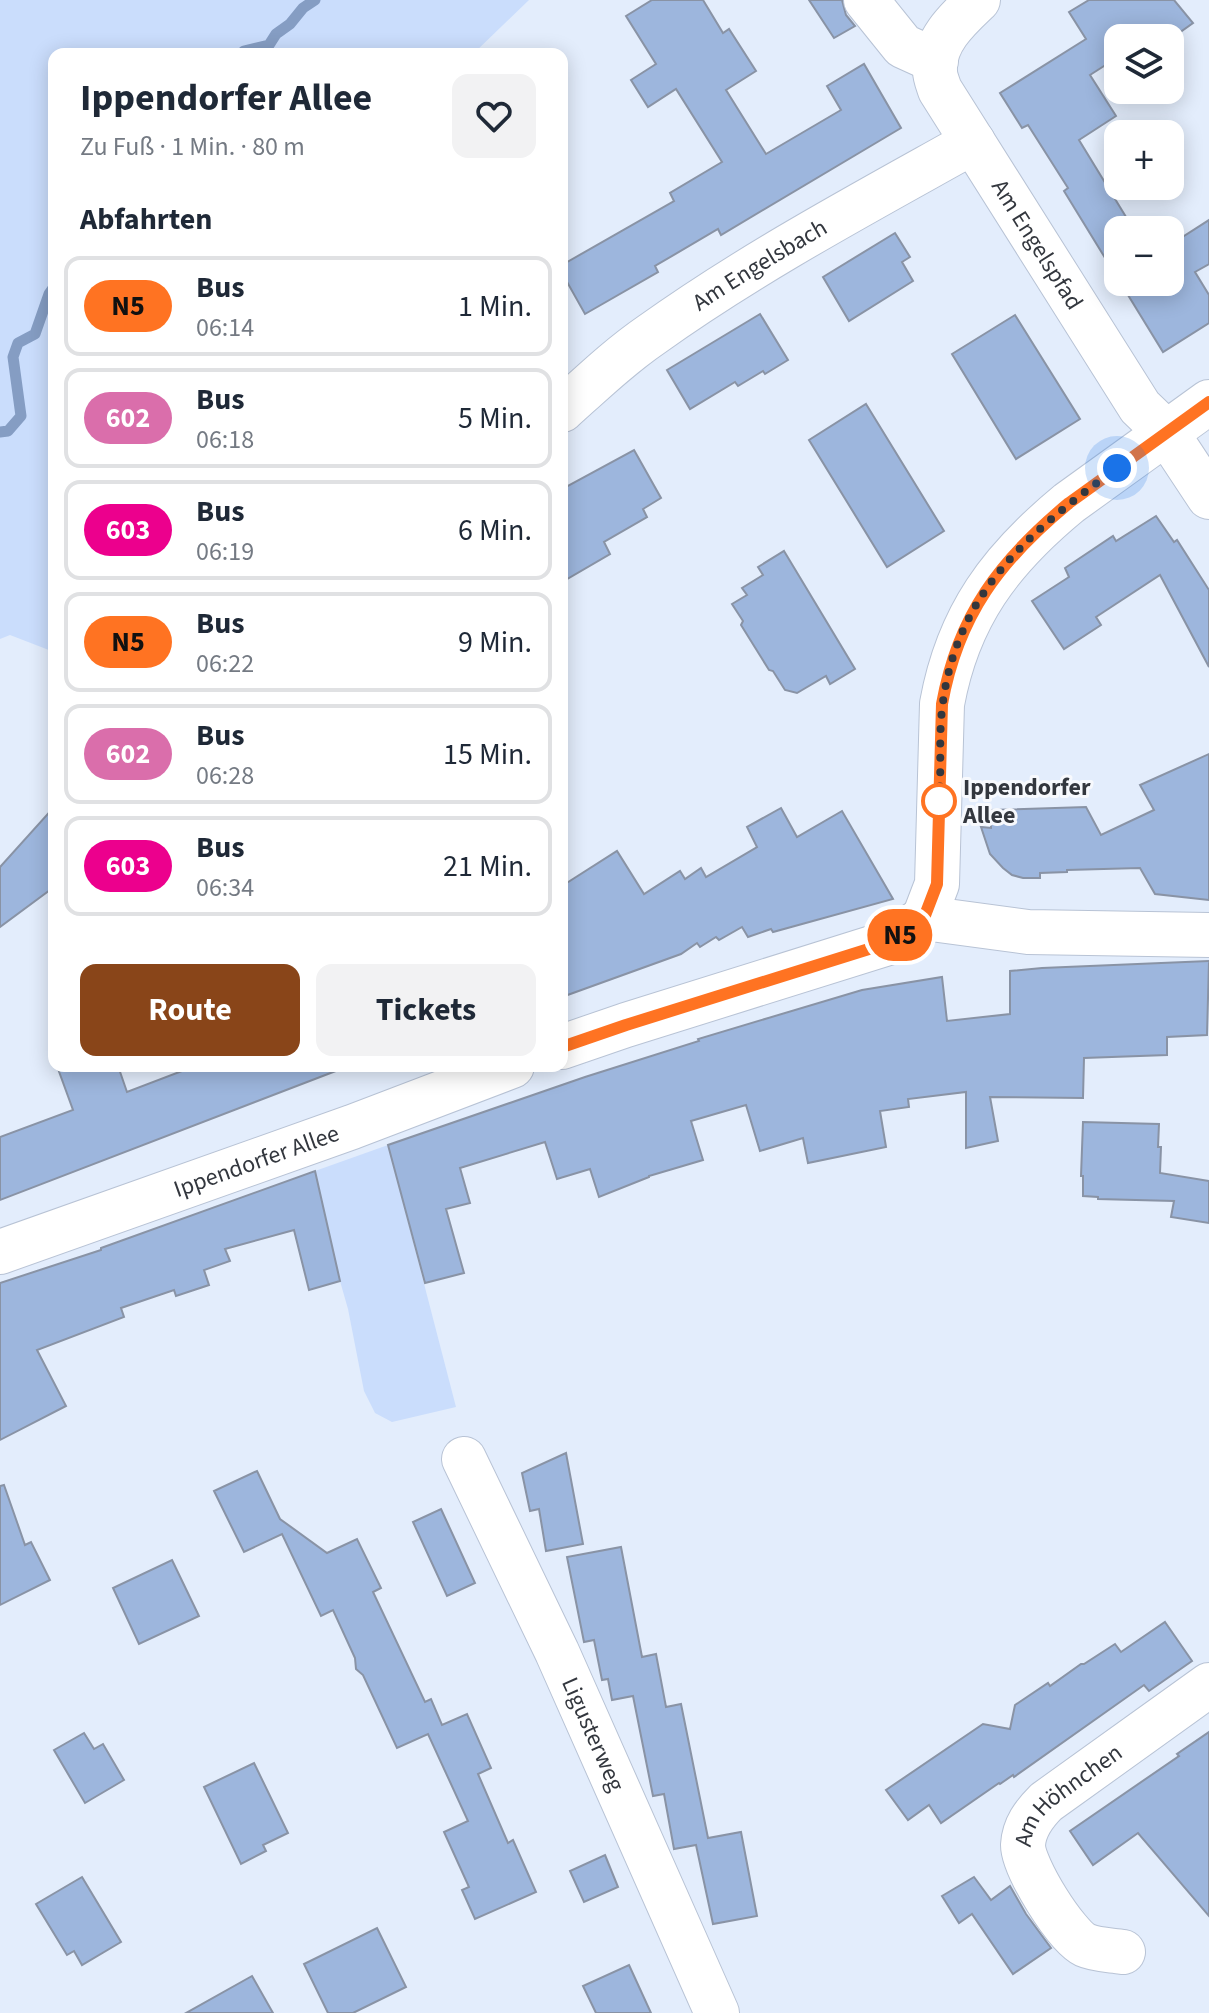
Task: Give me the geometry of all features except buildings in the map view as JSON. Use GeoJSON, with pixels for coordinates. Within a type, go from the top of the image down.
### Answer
{"type":"FeatureCollection","features":[{"type":"Feature","properties":{"kind":"street"},"geometry":{"type":"LineString","coordinates":[[866,0],[903,46],[936,61],[946,33],[978,0]]}},
{"type":"Feature","properties":{"kind":"street","name":"Am Engelspfad"},"geometry":{"type":"LineString","coordinates":[[936,61],[935,72],[940,90],[1140,407],[1166,432],[1209,497]]}},
{"type":"Feature","properties":{"kind":"street","name":"Am Engelsbach"},"geometry":{"type":"LineString","coordinates":[[568,405],[649,336],[698,302],[783,249],[973,142]]}},
{"type":"Feature","properties":{"kind":"street"},"geometry":{"type":"LineString","coordinates":[[568,1045],[888,943],[924,918],[937,884],[942,704],[954,652],[967,623],[1000,570],[1022,545],[1069,503],[1209,402]]}},
{"type":"Feature","properties":{"kind":"street"},"geometry":{"type":"LineString","coordinates":[[924,918],[1028,932],[1198,935]]}},
{"type":"Feature","properties":{"kind":"street","name":"Ippendorfer Allee"},"geometry":{"type":"LineString","coordinates":[[0,1252],[352,1127],[496,1072]]}},
{"type":"Feature","properties":{"kind":"street","name":"Ligusterweg"},"geometry":{"type":"LineString","coordinates":[[464,1459],[557,1652],[717,2013]]}},
{"type":"Feature","properties":{"kind":"street","name":"Am Höhnchen"},"geometry":{"type":"LineString","coordinates":[[1123,1952],[1086,1945],[1075,1938],[1044,1896],[1025,1860],[1023,1844],[1026,1829],[1034,1814],[1046,1802],[1209,1685]]}},
{"type":"Feature","properties":{"kind":"shaded area"},"geometry":{"type":"Polygon","coordinates":[[[0,0],[529,0],[479,48],[48,48],[48,650],[10,635],[0,639],[0,0]]]}},
{"type":"Feature","properties":{"kind":"shaded area"},"geometry":{"type":"Polygon","coordinates":[[[388,1145],[456,1407],[392,1422],[375,1413],[364,1391],[315,1171],[388,1145]]]}},
{"type":"Feature","properties":{"kind":"waterway"},"geometry":{"type":"LineString","coordinates":[[256,48],[269,45],[276,34],[315,0]]}},
{"type":"Feature","properties":{"kind":"waterway"},"geometry":{"type":"LineString","coordinates":[[0,432],[8,431],[21,416],[13,357],[18,343],[35,334],[48,297]]}},
{"type":"Feature","properties":{"kind":"bus line","name":"N5"},"geometry":{"type":"LineString","coordinates":[[568,1045],[888,943],[924,918],[937,884],[942,704],[954,652],[967,623],[1000,570],[1047,521],[1209,402]]}},
{"type":"Feature","properties":{"kind":"place","name":"Ippendorfer Allee"},"geometry":{"type":"Point","coordinates":[939,801]}},
{"type":"Feature","properties":{"kind":"route"},"geometry":{"type":"LineString","coordinates":[[939,801],[942,704],[954,652],[967,623],[1000,570],[1022,545],[1069,503],[1117,468]]}}]}
